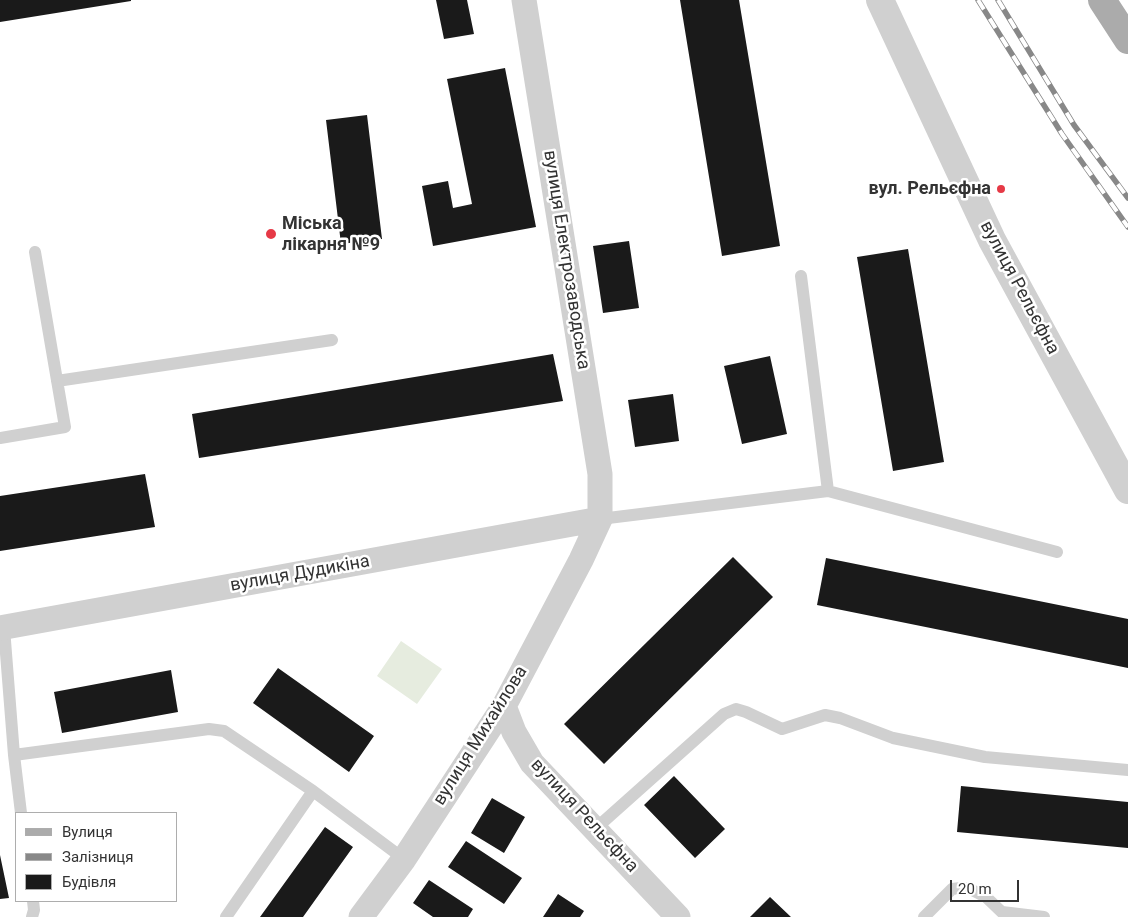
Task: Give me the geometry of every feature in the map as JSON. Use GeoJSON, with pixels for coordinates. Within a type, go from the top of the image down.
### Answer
{"type":"FeatureCollection","features":[{"type":"Feature","properties":{"kind":"main road"},"geometry":{"type":"LineString","coordinates":[[1102,0],[1128,40]]}},
{"type":"Feature","properties":{"kind":"street","name":"вулиця Електрозаводська"},"geometry":{"type":"LineString","coordinates":[[524,0],[600,474],[600,520]]}},
{"type":"Feature","properties":{"kind":"street","name":"вулиця Рельєфна"},"geometry":{"type":"LineString","coordinates":[[880,0],[992,240],[1128,490]]}},
{"type":"Feature","properties":{"kind":"street","name":"вулиця Дудикіна"},"geometry":{"type":"LineString","coordinates":[[2,628],[600,520]]}},
{"type":"Feature","properties":{"kind":"street","name":"вулиця Михайлова"},"geometry":{"type":"LineString","coordinates":[[361,917],[404,859],[504,706],[600,520]]}},
{"type":"Feature","properties":{"kind":"street","name":"вулиця Рельєфна"},"geometry":{"type":"LineString","coordinates":[[504,706],[514,732],[532,763],[678,917]]}},
{"type":"Feature","properties":{"kind":"lane"},"geometry":{"type":"LineString","coordinates":[[0,438],[65,427],[34,252]]}},
{"type":"Feature","properties":{"kind":"lane"},"geometry":{"type":"LineString","coordinates":[[801,276],[828,490]]}},
{"type":"Feature","properties":{"kind":"lane"},"geometry":{"type":"LineString","coordinates":[[57,382],[332,340]]}},
{"type":"Feature","properties":{"kind":"lane"},"geometry":{"type":"LineString","coordinates":[[600,520],[828,490],[1057,552]]}},
{"type":"Feature","properties":{"kind":"lane"},"geometry":{"type":"LineString","coordinates":[[2,628],[14,755],[22,812]]}},
{"type":"Feature","properties":{"kind":"lane"},"geometry":{"type":"LineString","coordinates":[[594,830],[724,714],[736,709],[782,729],[825,715],[840,718],[893,738],[985,757],[1128,770]]}},
{"type":"Feature","properties":{"kind":"lane"},"geometry":{"type":"LineString","coordinates":[[14,755],[209,729],[224,731],[313,791],[404,859]]}},
{"type":"Feature","properties":{"kind":"lane"},"geometry":{"type":"LineString","coordinates":[[226,917],[313,791]]}},
{"type":"Feature","properties":{"kind":"lane"},"geometry":{"type":"LineString","coordinates":[[924,917],[952,889],[961,888],[970,889],[986,897],[1005,914],[1044,917]]}},
{"type":"Feature","properties":{"kind":"lane"},"geometry":{"type":"LineString","coordinates":[[32,917],[33,902]]}},
{"type":"Feature","properties":{"kind":"shaded area"},"geometry":{"type":"Polygon","coordinates":[[[401,641],[442,669],[417,704],[377,676],[401,641]]]}},
{"type":"Feature","properties":{"kind":"building"},"geometry":{"type":"Polygon","coordinates":[[[0,0],[131,0],[131,1],[0,22],[0,0]]]}},
{"type":"Feature","properties":{"kind":"building"},"geometry":{"type":"Polygon","coordinates":[[[436,0],[467,0],[474,34],[444,39],[436,0]]]}},
{"type":"Feature","properties":{"kind":"building"},"geometry":{"type":"Polygon","coordinates":[[[680,0],[739,0],[780,246],[722,256],[680,0]]]}},
{"type":"Feature","properties":{"kind":"building"},"geometry":{"type":"Polygon","coordinates":[[[505,68],[536,227],[433,246],[422,186],[448,181],[453,208],[472,204],[447,79],[505,68]]]}},
{"type":"Feature","properties":{"kind":"building"},"geometry":{"type":"Polygon","coordinates":[[[367,115],[382,239],[341,244],[326,120],[367,115]]]}},
{"type":"Feature","properties":{"kind":"building"},"geometry":{"type":"Polygon","coordinates":[[[629,241],[639,308],[603,313],[593,246],[629,241]]]}},
{"type":"Feature","properties":{"kind":"building"},"geometry":{"type":"Polygon","coordinates":[[[908,249],[944,462],[893,471],[857,257],[908,249]]]}},
{"type":"Feature","properties":{"kind":"building"},"geometry":{"type":"Polygon","coordinates":[[[553,354],[563,401],[199,458],[192,414],[553,354]]]}},
{"type":"Feature","properties":{"kind":"building"},"geometry":{"type":"Polygon","coordinates":[[[770,356],[787,434],[742,444],[724,366],[770,356]]]}},
{"type":"Feature","properties":{"kind":"building"},"geometry":{"type":"Polygon","coordinates":[[[673,394],[679,441],[635,447],[628,400],[673,394]]]}},
{"type":"Feature","properties":{"kind":"building"},"geometry":{"type":"Polygon","coordinates":[[[145,474],[155,527],[0,551],[0,496],[145,474]]]}},
{"type":"Feature","properties":{"kind":"building"},"geometry":{"type":"Polygon","coordinates":[[[733,557],[773,597],[604,764],[564,724],[733,557]]]}},
{"type":"Feature","properties":{"kind":"building"},"geometry":{"type":"Polygon","coordinates":[[[826,558],[1128,619],[1128,668],[817,605],[826,558]]]}},
{"type":"Feature","properties":{"kind":"building"},"geometry":{"type":"Polygon","coordinates":[[[278,668],[374,736],[349,772],[253,703],[278,668]]]}},
{"type":"Feature","properties":{"kind":"building"},"geometry":{"type":"Polygon","coordinates":[[[171,670],[178,712],[62,733],[54,692],[171,670]]]}},
{"type":"Feature","properties":{"kind":"building"},"geometry":{"type":"Polygon","coordinates":[[[674,776],[725,829],[695,858],[644,805],[674,776]]]}},
{"type":"Feature","properties":{"kind":"building"},"geometry":{"type":"Polygon","coordinates":[[[961,786],[1128,802],[1128,848],[957,832],[961,786]]]}},
{"type":"Feature","properties":{"kind":"building"},"geometry":{"type":"Polygon","coordinates":[[[492,798],[525,817],[504,853],[471,833],[492,798]]]}},
{"type":"Feature","properties":{"kind":"building"},"geometry":{"type":"Polygon","coordinates":[[[325,827],[353,847],[303,917],[260,917],[325,827]]]}},
{"type":"Feature","properties":{"kind":"building"},"geometry":{"type":"Polygon","coordinates":[[[466,841],[522,878],[504,904],[448,867],[466,841]]]}},
{"type":"Feature","properties":{"kind":"building"},"geometry":{"type":"Polygon","coordinates":[[[0,855],[9,898],[0,899],[0,855]]]}},
{"type":"Feature","properties":{"kind":"building"},"geometry":{"type":"Polygon","coordinates":[[[429,880],[473,909],[468,917],[433,917],[413,903],[429,880]]]}},
{"type":"Feature","properties":{"kind":"building"},"geometry":{"type":"Polygon","coordinates":[[[558,894],[584,911],[580,917],[543,917],[558,894]]]}},
{"type":"Feature","properties":{"kind":"building"},"geometry":{"type":"Polygon","coordinates":[[[770,897],[791,917],[750,917],[770,897]]]}},
{"type":"Feature","properties":{"kind":"railway"},"geometry":{"type":"LineString","coordinates":[[978,0],[1062,134],[1128,227]]}},
{"type":"Feature","properties":{"kind":"railway"},"geometry":{"type":"LineString","coordinates":[[998,0],[1074,125],[1128,198]]}},
{"type":"Feature","properties":{"kind":"place","name":"вул. Рельєфна"},"geometry":{"type":"Point","coordinates":[1001,189]}},
{"type":"Feature","properties":{"kind":"place","name":"Міська лікарня №9"},"geometry":{"type":"Point","coordinates":[271,234]}}]}
